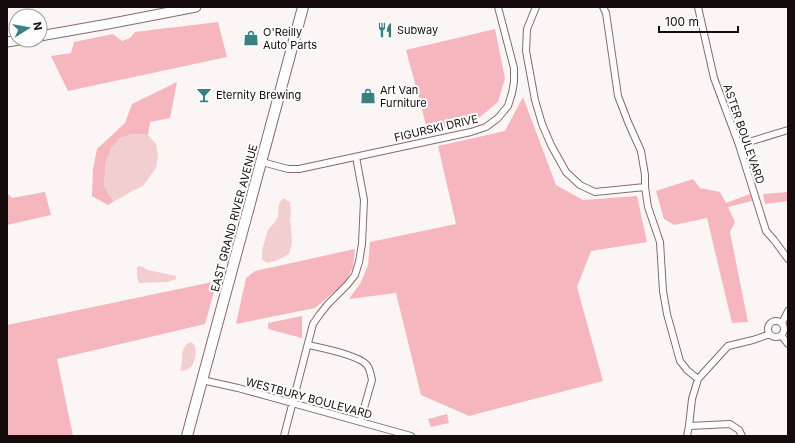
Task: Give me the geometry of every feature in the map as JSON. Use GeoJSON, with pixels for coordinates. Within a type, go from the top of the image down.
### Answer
{"type":"FeatureCollection","features":[{"type":"Feature","properties":{"kind":"main road"},"geometry":{"type":"LineString","coordinates":[[48,35],[196,7]]}},
{"type":"Feature","properties":{"kind":"main road","name":"EAST GRAND RIVER AVENUE"},"geometry":{"type":"LineString","coordinates":[[187,436],[303,7]]}},
{"type":"Feature","properties":{"kind":"street","name":"FIGURSKI DRIVE"},"geometry":{"type":"LineString","coordinates":[[262,162],[288,169],[299,169],[471,132],[486,127],[498,118],[508,106],[514,82],[514,68],[498,7]]}},
{"type":"Feature","properties":{"kind":"street"},"geometry":{"type":"LineString","coordinates":[[536,7],[527,29],[526,51],[535,100],[542,124],[551,145],[566,172],[580,185],[595,192],[645,187]]}},
{"type":"Feature","properties":{"kind":"street"},"geometry":{"type":"LineString","coordinates":[[603,7],[606,13],[618,96],[641,151],[646,175],[645,187],[648,207],[660,242],[663,291],[667,314],[680,361],[687,370],[698,379]]}},
{"type":"Feature","properties":{"kind":"street","name":"ASTER BOULEVARD"},"geometry":{"type":"LineString","coordinates":[[698,7],[714,78],[739,145],[766,231],[788,259]]}},
{"type":"Feature","properties":{"kind":"street"},"geometry":{"type":"LineString","coordinates":[[739,145],[788,130]]}},
{"type":"Feature","properties":{"kind":"street"},"geometry":{"type":"LineString","coordinates":[[284,436],[313,324],[328,304],[355,275],[359,262],[362,244],[364,200],[356,157]]}},
{"type":"Feature","properties":{"kind":"street"},"geometry":{"type":"LineString","coordinates":[[782,323],[776,320],[770,323],[768,328],[770,334],[775,337],[781,335],[784,329],[782,323],[788,311]]}},
{"type":"Feature","properties":{"kind":"street"},"geometry":{"type":"LineString","coordinates":[[687,436],[692,399],[698,379],[728,346],[770,334]]}},
{"type":"Feature","properties":{"kind":"street"},"geometry":{"type":"LineString","coordinates":[[781,335],[788,344]]}},
{"type":"Feature","properties":{"kind":"street"},"geometry":{"type":"LineString","coordinates":[[308,344],[338,352],[354,358],[368,366],[372,380],[360,422]]}},
{"type":"Feature","properties":{"kind":"street","name":"WESTBURY BOULEVARD"},"geometry":{"type":"LineString","coordinates":[[202,380],[238,388],[411,436]]}},
{"type":"Feature","properties":{"kind":"street"},"geometry":{"type":"LineString","coordinates":[[689,426],[730,424],[739,430],[742,436]]}},
{"type":"Feature","properties":{"kind":"shaded area"},"geometry":{"type":"Polygon","coordinates":[[[218,22],[227,57],[68,91],[51,56],[71,53],[74,42],[113,34],[122,41],[130,38],[135,32],[218,22]]]}},
{"type":"Feature","properties":{"kind":"shaded area"},"geometry":{"type":"Polygon","coordinates":[[[495,29],[505,78],[498,102],[480,117],[428,132],[406,50],[495,29]]]}},
{"type":"Feature","properties":{"kind":"shaded area"},"geometry":{"type":"Polygon","coordinates":[[[177,82],[170,118],[150,122],[148,135],[134,134],[120,138],[112,148],[106,161],[104,185],[114,201],[108,205],[92,196],[93,169],[97,149],[125,123],[132,104],[177,82]]]}},
{"type":"Feature","properties":{"kind":"shaded area"},"geometry":{"type":"Polygon","coordinates":[[[523,97],[556,185],[583,200],[637,196],[647,242],[591,251],[577,287],[603,381],[469,416],[421,395],[396,293],[349,299],[361,282],[368,265],[370,242],[456,224],[438,146],[505,131],[523,97]]]}},
{"type":"Feature","properties":{"kind":"shaded area"},"geometry":{"type":"Polygon","coordinates":[[[134,134],[148,135],[156,144],[158,155],[156,168],[143,186],[114,201],[104,185],[106,161],[112,148],[120,138],[134,134]]]}},
{"type":"Feature","properties":{"kind":"shaded area"},"geometry":{"type":"Polygon","coordinates":[[[693,179],[700,188],[720,192],[726,203],[750,194],[752,201],[728,207],[735,222],[730,232],[748,322],[732,323],[707,218],[674,225],[664,219],[656,191],[693,179]]]}},
{"type":"Feature","properties":{"kind":"shaded area"},"geometry":{"type":"Polygon","coordinates":[[[45,192],[51,215],[7,225],[7,193],[12,198],[45,192]]]}},
{"type":"Feature","properties":{"kind":"shaded area"},"geometry":{"type":"Polygon","coordinates":[[[788,192],[788,201],[765,204],[763,194],[788,192]]]}},
{"type":"Feature","properties":{"kind":"shaded area"},"geometry":{"type":"Polygon","coordinates":[[[283,198],[290,202],[292,242],[289,254],[268,263],[262,260],[262,251],[268,229],[275,222],[278,216],[279,204],[283,198]]]}},
{"type":"Feature","properties":{"kind":"shaded area"},"geometry":{"type":"Polygon","coordinates":[[[355,249],[353,267],[345,283],[315,308],[236,324],[246,278],[255,271],[355,249]]]}},
{"type":"Feature","properties":{"kind":"shaded area"},"geometry":{"type":"Polygon","coordinates":[[[141,266],[148,270],[176,276],[176,279],[168,282],[139,283],[137,277],[137,267],[141,266]]]}},
{"type":"Feature","properties":{"kind":"shaded area"},"geometry":{"type":"Polygon","coordinates":[[[217,281],[205,324],[57,359],[73,436],[7,436],[7,325],[217,281]]]}},
{"type":"Feature","properties":{"kind":"shaded area"},"geometry":{"type":"Polygon","coordinates":[[[302,316],[302,338],[268,329],[268,323],[302,316]]]}},
{"type":"Feature","properties":{"kind":"shaded area"},"geometry":{"type":"Polygon","coordinates":[[[190,342],[196,348],[194,361],[190,368],[181,371],[183,350],[190,342]]]}},
{"type":"Feature","properties":{"kind":"shaded area"},"geometry":{"type":"Polygon","coordinates":[[[447,414],[449,423],[431,427],[428,419],[447,414]]]}},
{"type":"Feature","properties":{"kind":"place","name":"Subway"},"geometry":{"type":"Point","coordinates":[385,30]}},
{"type":"Feature","properties":{"kind":"place","name":"O'Reilly Auto Parts"},"geometry":{"type":"Point","coordinates":[251,38]}},
{"type":"Feature","properties":{"kind":"place","name":"Eternity Brewing"},"geometry":{"type":"Point","coordinates":[204,95]}},
{"type":"Feature","properties":{"kind":"place","name":"Art Van Furniture"},"geometry":{"type":"Point","coordinates":[368,96]}}]}
